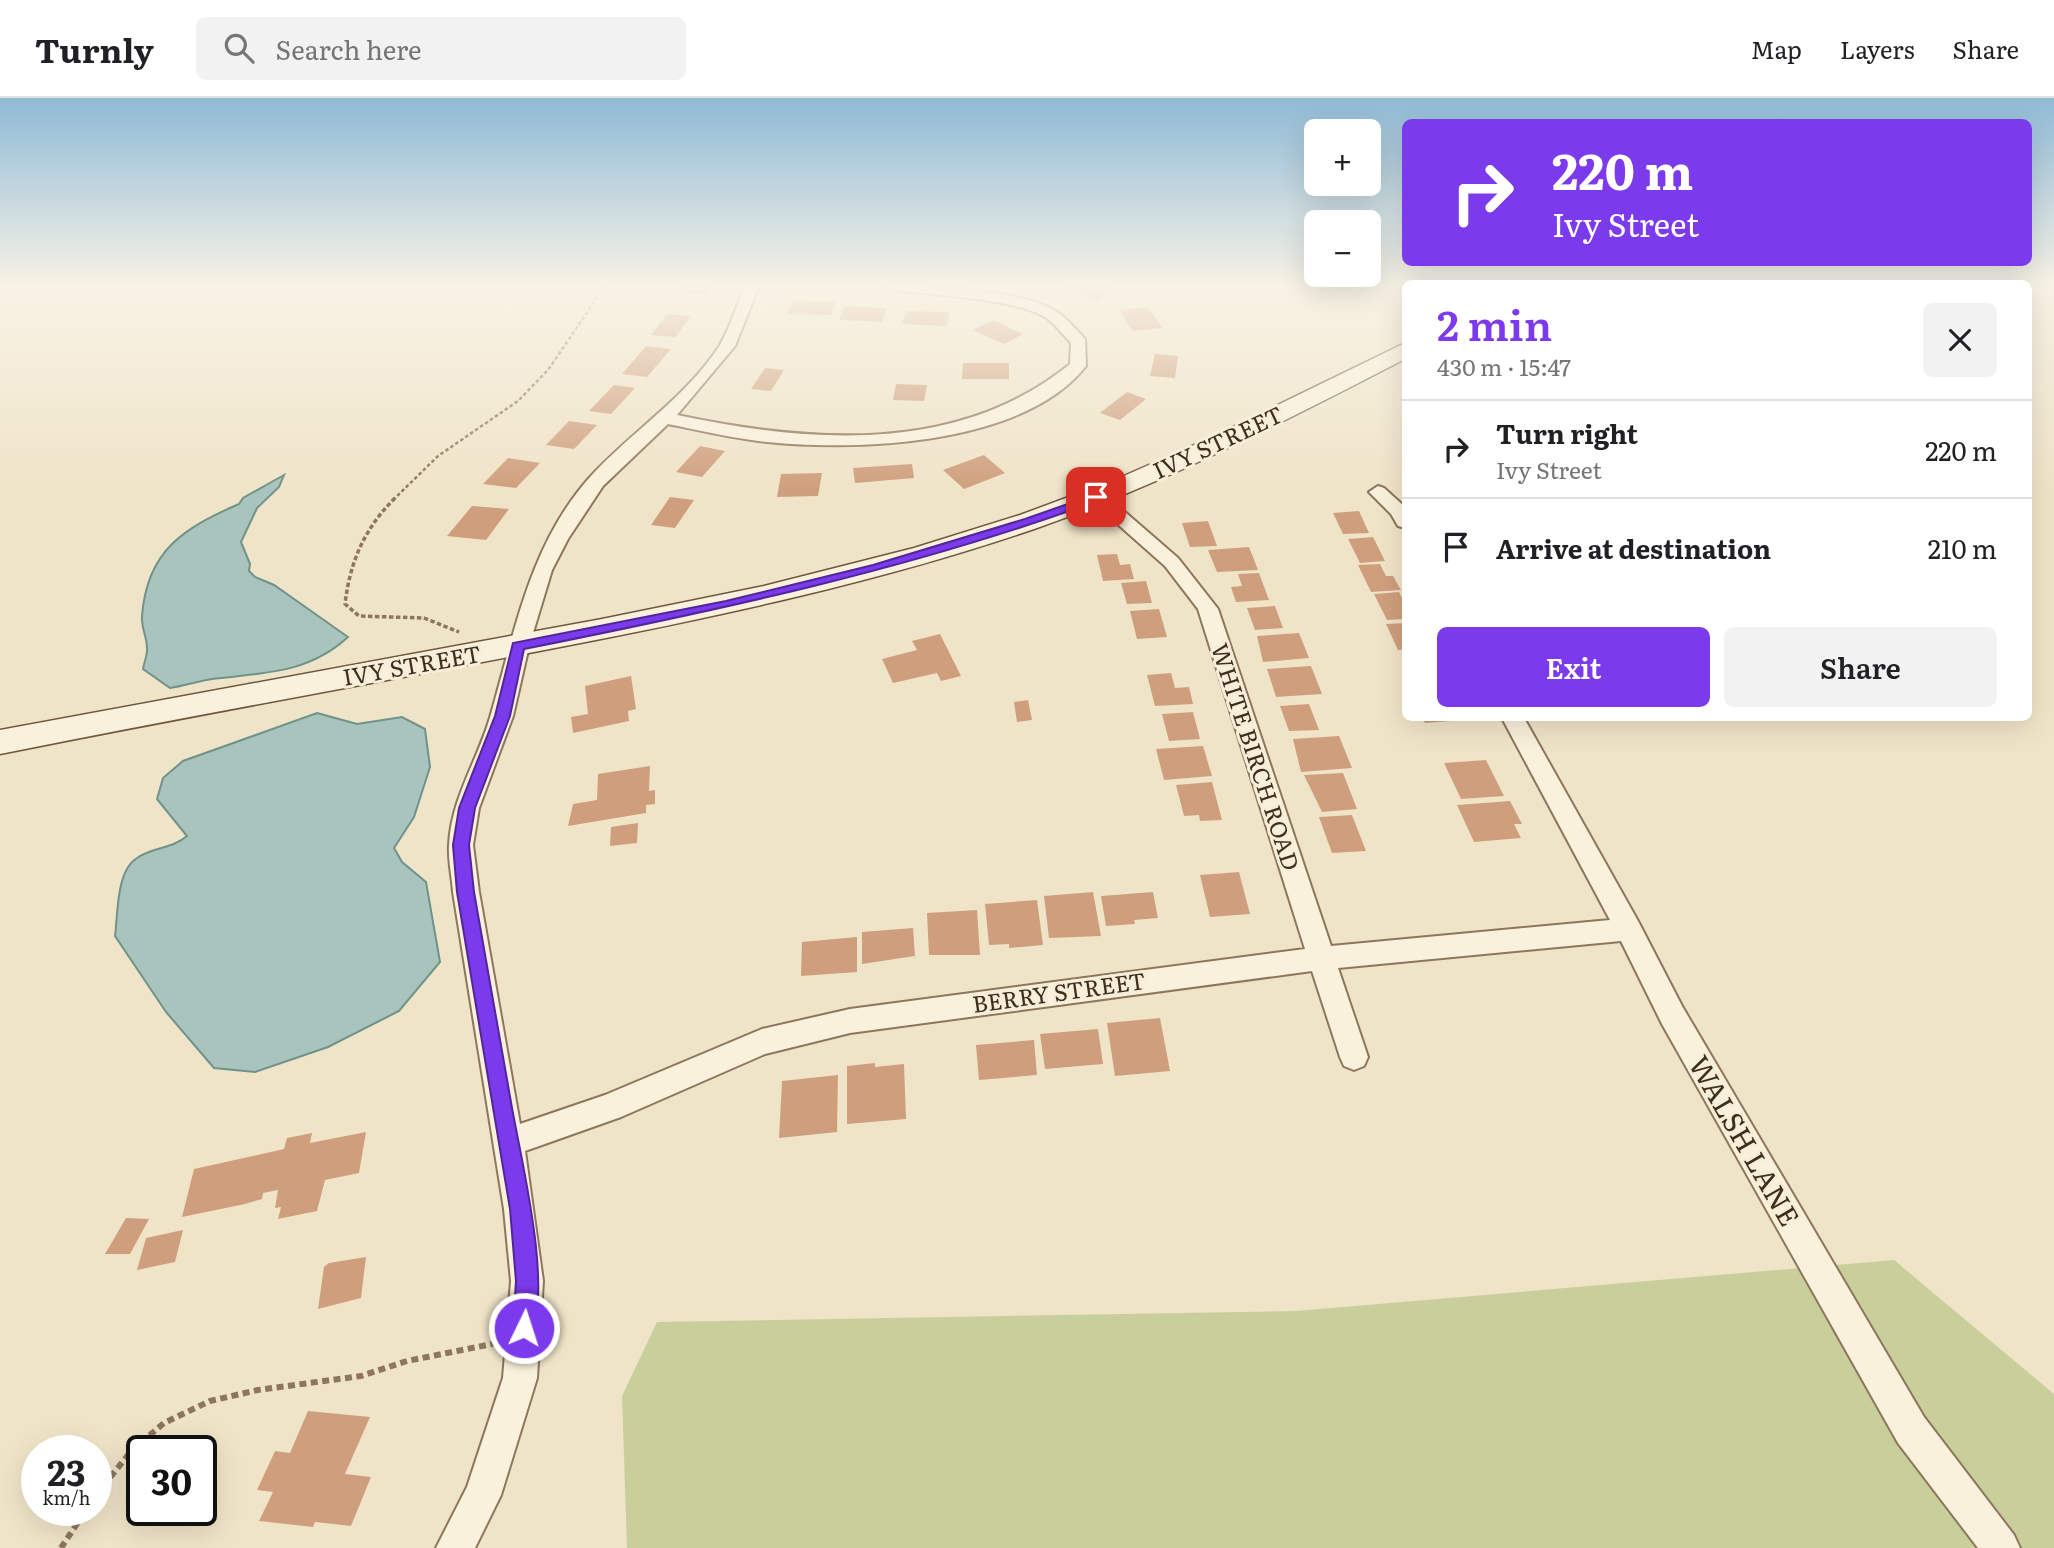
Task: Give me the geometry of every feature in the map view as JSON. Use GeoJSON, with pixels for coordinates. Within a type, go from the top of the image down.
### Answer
{"type":"FeatureCollection","features":[{"type":"Feature","properties":{"kind":"main road","name":"IVY STREET"},"geometry":{"type":"LineString","coordinates":[[0,742],[726,605],[876,568],[992,534],[1096,497],[1190,458],[1398,354]]}},
{"type":"Feature","properties":{"kind":"street"},"geometry":{"type":"LineString","coordinates":[[455,1548],[487,1482],[520,1378],[527,1281],[520,1209],[461,845],[470,797],[502,716],[517,646],[542,570],[575,512],[596,482],[665,418],[720,354]]}},
{"type":"Feature","properties":{"kind":"street"},"geometry":{"type":"LineString","coordinates":[[665,418],[756,436],[807,440],[900,436],[997,418],[1057,387],[1078,366],[1079,354]]}},
{"type":"Feature","properties":{"kind":"street"},"geometry":{"type":"LineString","coordinates":[[1378,492],[1402,516]]}},
{"type":"Feature","properties":{"kind":"street","name":"WHITE BIRCH ROAD"},"geometry":{"type":"LineString","coordinates":[[1096,497],[1193,583],[1208,610],[1354,1057]]}},
{"type":"Feature","properties":{"kind":"street","name":"WALSH LANE"},"geometry":{"type":"LineString","coordinates":[[1515,721],[1629,929],[1672,1015],[1911,1430],[2001,1548]]}},
{"type":"Feature","properties":{"kind":"street","name":"BERRY STREET"},"geometry":{"type":"LineString","coordinates":[[509,1142],[610,1107],[762,1042],[850,1021],[1321,958],[1629,929]]}},
{"type":"Feature","properties":{"kind":"path"},"geometry":{"type":"LineString","coordinates":[[468,633],[449,629],[424,618],[359,616],[345,604],[353,557],[368,530],[406,486],[438,456],[518,401],[548,370],[559,354]]}},
{"type":"Feature","properties":{"kind":"path"},"geometry":{"type":"LineString","coordinates":[[112,1476],[132,1450],[164,1423],[210,1401],[258,1390],[360,1376],[407,1361],[523,1337]]}},
{"type":"Feature","properties":{"kind":"path"},"geometry":{"type":"LineString","coordinates":[[61,1548],[75,1526]]}},
{"type":"Feature","properties":{"kind":"green space"},"geometry":{"type":"Polygon","coordinates":[[[1894,1260],[2054,1394],[2054,1548],[627,1548],[622,1396],[657,1322],[1296,1311],[1894,1260]]]}},
{"type":"Feature","properties":{"kind":"water"},"geometry":{"type":"Polygon","coordinates":[[[284,475],[279,487],[257,508],[241,542],[250,564],[249,571],[255,577],[274,585],[348,637],[317,658],[284,670],[212,679],[170,688],[143,669],[147,650],[142,624],[145,593],[160,558],[172,544],[201,522],[239,504],[243,498],[284,475]]]}},
{"type":"Feature","properties":{"kind":"water"},"geometry":{"type":"Polygon","coordinates":[[[317,713],[357,724],[402,717],[425,729],[430,767],[414,817],[394,848],[402,862],[426,882],[440,962],[399,1011],[328,1047],[255,1072],[214,1068],[166,1012],[115,936],[122,883],[130,864],[137,858],[187,836],[157,799],[163,778],[183,761],[317,713]]]}},
{"type":"Feature","properties":{"kind":"building"},"geometry":{"type":"Polygon","coordinates":[[[639,354],[667,354],[647,377],[622,374],[639,354]]]}},
{"type":"Feature","properties":{"kind":"building"},"geometry":{"type":"Polygon","coordinates":[[[1155,354],[1178,356],[1175,378],[1150,376],[1155,354]]]}},
{"type":"Feature","properties":{"kind":"building"},"geometry":{"type":"Polygon","coordinates":[[[963,363],[1009,363],[1009,379],[962,379],[963,363]]]}},
{"type":"Feature","properties":{"kind":"building"},"geometry":{"type":"Polygon","coordinates":[[[765,368],[784,370],[771,391],[751,389],[765,368]]]}},
{"type":"Feature","properties":{"kind":"building"},"geometry":{"type":"Polygon","coordinates":[[[896,384],[927,385],[924,401],[893,400],[896,384]]]}},
{"type":"Feature","properties":{"kind":"building"},"geometry":{"type":"Polygon","coordinates":[[[614,385],[635,388],[611,414],[589,411],[614,385]]]}},
{"type":"Feature","properties":{"kind":"building"},"geometry":{"type":"Polygon","coordinates":[[[1127,392],[1146,399],[1120,420],[1100,413],[1127,392]]]}},
{"type":"Feature","properties":{"kind":"building"},"geometry":{"type":"Polygon","coordinates":[[[569,421],[597,425],[574,449],[546,445],[569,421]]]}},
{"type":"Feature","properties":{"kind":"building"},"geometry":{"type":"Polygon","coordinates":[[[700,446],[725,451],[702,477],[676,472],[700,446]]]}},
{"type":"Feature","properties":{"kind":"building"},"geometry":{"type":"Polygon","coordinates":[[[984,455],[1005,473],[964,489],[943,470],[984,455]]]}},
{"type":"Feature","properties":{"kind":"building"},"geometry":{"type":"Polygon","coordinates":[[[508,458],[540,463],[516,488],[483,484],[508,458]]]}},
{"type":"Feature","properties":{"kind":"building"},"geometry":{"type":"Polygon","coordinates":[[[912,464],[914,478],[855,483],[853,468],[912,464]]]}},
{"type":"Feature","properties":{"kind":"building"},"geometry":{"type":"Polygon","coordinates":[[[822,473],[818,496],[777,497],[781,474],[822,473]]]}},
{"type":"Feature","properties":{"kind":"building"},"geometry":{"type":"Polygon","coordinates":[[[670,497],[694,500],[675,528],[651,525],[670,497]]]}},
{"type":"Feature","properties":{"kind":"building"},"geometry":{"type":"Polygon","coordinates":[[[472,506],[509,509],[486,540],[447,536],[472,506]]]}},
{"type":"Feature","properties":{"kind":"building"},"geometry":{"type":"Polygon","coordinates":[[[1359,511],[1369,533],[1343,534],[1333,513],[1359,511]]]}},
{"type":"Feature","properties":{"kind":"building"},"geometry":{"type":"Polygon","coordinates":[[[1208,521],[1217,546],[1190,547],[1182,523],[1208,521]]]}},
{"type":"Feature","properties":{"kind":"building"},"geometry":{"type":"Polygon","coordinates":[[[1373,537],[1385,561],[1360,563],[1348,539],[1373,537]]]}},
{"type":"Feature","properties":{"kind":"building"},"geometry":{"type":"Polygon","coordinates":[[[1249,547],[1258,570],[1217,572],[1208,550],[1249,547]]]}},
{"type":"Feature","properties":{"kind":"building"},"geometry":{"type":"Polygon","coordinates":[[[1117,554],[1120,565],[1130,564],[1134,579],[1103,581],[1097,555],[1117,554]]]}},
{"type":"Feature","properties":{"kind":"building"},"geometry":{"type":"Polygon","coordinates":[[[1380,564],[1386,576],[1393,576],[1401,590],[1371,592],[1358,565],[1380,564]]]}},
{"type":"Feature","properties":{"kind":"building"},"geometry":{"type":"Polygon","coordinates":[[[1259,573],[1269,600],[1236,602],[1231,587],[1242,586],[1238,574],[1259,573]]]}},
{"type":"Feature","properties":{"kind":"building"},"geometry":{"type":"Polygon","coordinates":[[[1146,581],[1152,603],[1127,604],[1121,583],[1146,581]]]}},
{"type":"Feature","properties":{"kind":"building"},"geometry":{"type":"Polygon","coordinates":[[[1399,592],[1402,598],[1402,619],[1387,620],[1374,594],[1399,592]]]}},
{"type":"Feature","properties":{"kind":"building"},"geometry":{"type":"Polygon","coordinates":[[[1275,606],[1283,628],[1255,630],[1247,608],[1275,606]]]}},
{"type":"Feature","properties":{"kind":"building"},"geometry":{"type":"Polygon","coordinates":[[[1159,609],[1167,637],[1137,639],[1130,611],[1159,609]]]}},
{"type":"Feature","properties":{"kind":"building"},"geometry":{"type":"Polygon","coordinates":[[[1402,623],[1402,649],[1398,650],[1386,624],[1402,623]]]}},
{"type":"Feature","properties":{"kind":"building"},"geometry":{"type":"Polygon","coordinates":[[[1299,633],[1309,658],[1263,662],[1257,636],[1299,633]]]}},
{"type":"Feature","properties":{"kind":"building"},"geometry":{"type":"Polygon","coordinates":[[[940,634],[961,676],[941,681],[937,673],[893,683],[882,659],[917,650],[912,641],[940,634]]]}},
{"type":"Feature","properties":{"kind":"building"},"geometry":{"type":"Polygon","coordinates":[[[1311,666],[1322,694],[1276,697],[1267,669],[1311,666]]]}},
{"type":"Feature","properties":{"kind":"building"},"geometry":{"type":"Polygon","coordinates":[[[1171,673],[1175,688],[1189,687],[1193,704],[1155,706],[1147,675],[1171,673]]]}},
{"type":"Feature","properties":{"kind":"building"},"geometry":{"type":"Polygon","coordinates":[[[631,676],[636,709],[628,711],[629,721],[573,733],[571,717],[588,714],[585,686],[631,676]]]}},
{"type":"Feature","properties":{"kind":"building"},"geometry":{"type":"Polygon","coordinates":[[[1028,700],[1032,720],[1017,722],[1014,702],[1028,700]]]}},
{"type":"Feature","properties":{"kind":"building"},"geometry":{"type":"Polygon","coordinates":[[[1309,704],[1319,730],[1289,731],[1280,706],[1309,704]]]}},
{"type":"Feature","properties":{"kind":"building"},"geometry":{"type":"Polygon","coordinates":[[[1193,712],[1200,739],[1169,741],[1162,714],[1193,712]]]}},
{"type":"Feature","properties":{"kind":"building"},"geometry":{"type":"Polygon","coordinates":[[[1339,736],[1352,768],[1301,772],[1293,739],[1339,736]]]}},
{"type":"Feature","properties":{"kind":"building"},"geometry":{"type":"Polygon","coordinates":[[[1203,746],[1212,776],[1164,780],[1156,749],[1203,746]]]}},
{"type":"Feature","properties":{"kind":"building"},"geometry":{"type":"Polygon","coordinates":[[[1486,760],[1504,796],[1461,799],[1444,763],[1486,760]]]}},
{"type":"Feature","properties":{"kind":"building"},"geometry":{"type":"Polygon","coordinates":[[[650,766],[649,791],[655,790],[655,804],[646,805],[646,813],[568,826],[573,804],[597,800],[598,774],[650,766]]]}},
{"type":"Feature","properties":{"kind":"building"},"geometry":{"type":"Polygon","coordinates":[[[1343,773],[1357,809],[1322,812],[1304,775],[1343,773]]]}},
{"type":"Feature","properties":{"kind":"building"},"geometry":{"type":"Polygon","coordinates":[[[1212,782],[1222,820],[1200,821],[1199,815],[1184,816],[1176,785],[1212,782]]]}},
{"type":"Feature","properties":{"kind":"building"},"geometry":{"type":"Polygon","coordinates":[[[1510,801],[1522,824],[1514,824],[1521,838],[1474,842],[1457,805],[1510,801]]]}},
{"type":"Feature","properties":{"kind":"building"},"geometry":{"type":"Polygon","coordinates":[[[1352,815],[1366,851],[1332,853],[1319,817],[1352,815]]]}},
{"type":"Feature","properties":{"kind":"building"},"geometry":{"type":"Polygon","coordinates":[[[638,823],[637,843],[610,846],[611,827],[638,823]]]}},
{"type":"Feature","properties":{"kind":"building"},"geometry":{"type":"Polygon","coordinates":[[[1239,872],[1250,914],[1210,917],[1200,875],[1239,872]]]}},
{"type":"Feature","properties":{"kind":"building"},"geometry":{"type":"Polygon","coordinates":[[[1093,892],[1101,936],[1049,938],[1044,896],[1093,892]]]}},
{"type":"Feature","properties":{"kind":"building"},"geometry":{"type":"Polygon","coordinates":[[[1153,892],[1158,918],[1134,920],[1135,924],[1106,926],[1101,896],[1153,892]]]}},
{"type":"Feature","properties":{"kind":"building"},"geometry":{"type":"Polygon","coordinates":[[[1037,900],[1043,945],[1009,948],[1009,944],[989,945],[985,904],[1037,900]]]}},
{"type":"Feature","properties":{"kind":"building"},"geometry":{"type":"Polygon","coordinates":[[[977,910],[980,955],[929,955],[927,913],[977,910]]]}},
{"type":"Feature","properties":{"kind":"building"},"geometry":{"type":"Polygon","coordinates":[[[913,928],[915,956],[862,964],[862,932],[913,928]]]}},
{"type":"Feature","properties":{"kind":"building"},"geometry":{"type":"Polygon","coordinates":[[[857,937],[857,972],[801,976],[802,942],[857,937]]]}},
{"type":"Feature","properties":{"kind":"building"},"geometry":{"type":"Polygon","coordinates":[[[1160,1018],[1170,1071],[1115,1076],[1107,1023],[1160,1018]]]}},
{"type":"Feature","properties":{"kind":"building"},"geometry":{"type":"Polygon","coordinates":[[[1098,1029],[1103,1064],[1045,1069],[1040,1034],[1098,1029]]]}},
{"type":"Feature","properties":{"kind":"building"},"geometry":{"type":"Polygon","coordinates":[[[1034,1040],[1037,1075],[979,1080],[976,1045],[1034,1040]]]}},
{"type":"Feature","properties":{"kind":"building"},"geometry":{"type":"Polygon","coordinates":[[[875,1063],[875,1067],[904,1064],[906,1119],[847,1124],[847,1066],[875,1063]]]}},
{"type":"Feature","properties":{"kind":"building"},"geometry":{"type":"Polygon","coordinates":[[[838,1075],[837,1132],[779,1138],[782,1081],[838,1075]]]}},
{"type":"Feature","properties":{"kind":"building"},"geometry":{"type":"Polygon","coordinates":[[[366,1132],[359,1173],[325,1180],[317,1211],[278,1219],[281,1207],[275,1208],[278,1190],[263,1193],[262,1199],[245,1204],[182,1217],[194,1169],[284,1149],[287,1138],[312,1133],[310,1143],[366,1132]]]}},
{"type":"Feature","properties":{"kind":"building"},"geometry":{"type":"Polygon","coordinates":[[[126,1218],[149,1219],[130,1254],[105,1254],[126,1218]]]}},
{"type":"Feature","properties":{"kind":"building"},"geometry":{"type":"Polygon","coordinates":[[[183,1230],[175,1262],[137,1270],[146,1238],[183,1230]]]}},
{"type":"Feature","properties":{"kind":"building"},"geometry":{"type":"Polygon","coordinates":[[[366,1257],[361,1298],[318,1309],[324,1267],[329,1263],[366,1257]]]}},
{"type":"Feature","properties":{"kind":"building"},"geometry":{"type":"Polygon","coordinates":[[[308,1411],[370,1417],[345,1474],[371,1477],[351,1526],[315,1522],[313,1527],[259,1521],[273,1492],[257,1490],[275,1451],[290,1453],[308,1411]]]}},
{"type":"Feature","properties":{"kind":"route"},"geometry":{"type":"LineString","coordinates":[[524,1328],[527,1281],[520,1209],[466,892],[461,845],[467,808],[502,716],[517,646],[792,590],[943,550],[1096,497]]}}]}
